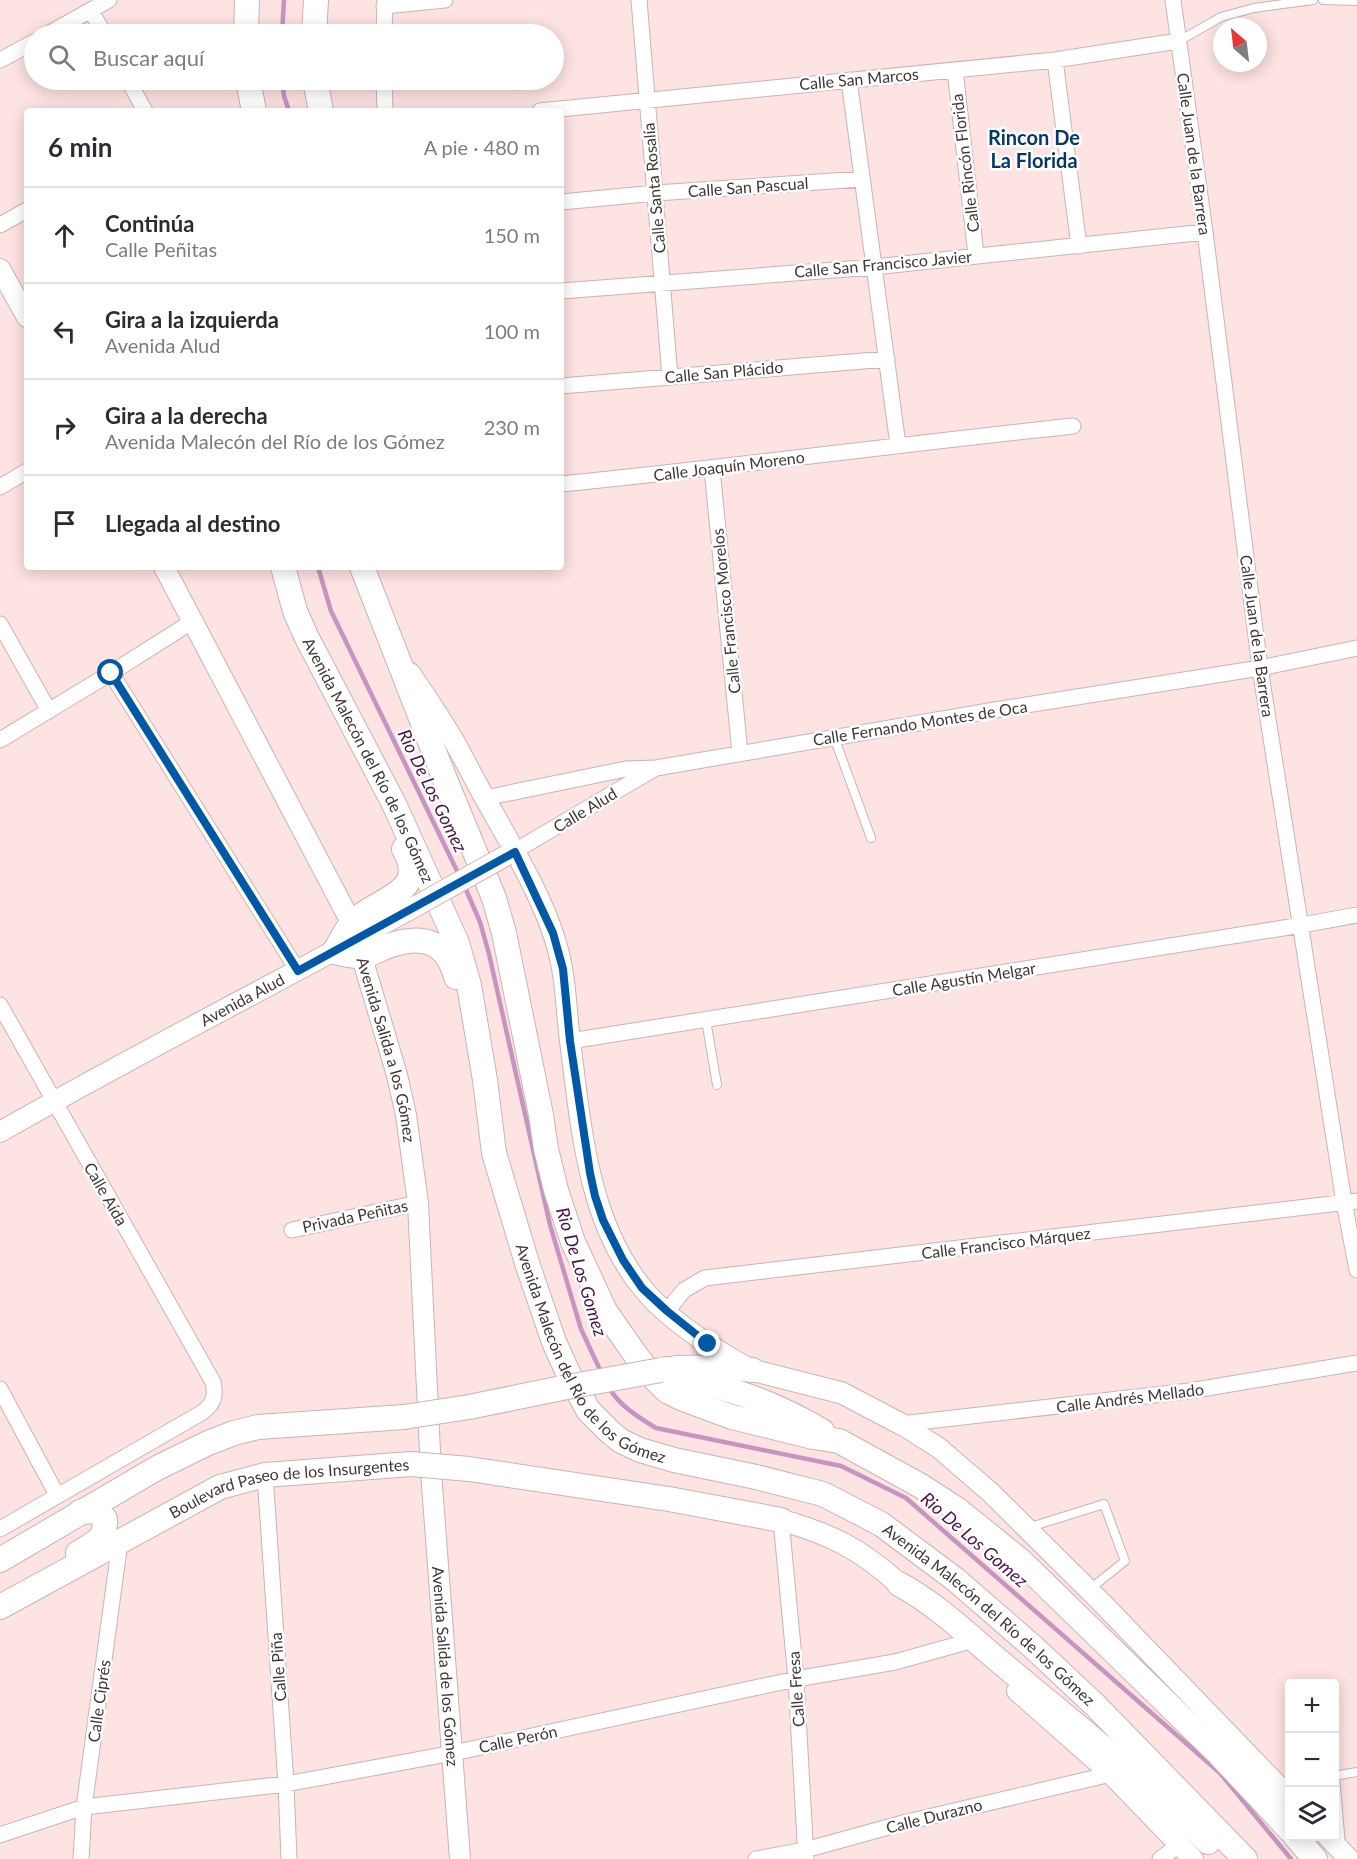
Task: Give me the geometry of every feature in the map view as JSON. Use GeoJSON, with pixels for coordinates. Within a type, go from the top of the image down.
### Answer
{"type":"FeatureCollection","features":[{"type":"Feature","properties":{"kind":"main road"},"geometry":{"type":"LineString","coordinates":[[246,24],[247,0]]}},
{"type":"Feature","properties":{"kind":"main road"},"geometry":{"type":"LineString","coordinates":[[315,24],[316,0]]}},
{"type":"Feature","properties":{"kind":"main road"},"geometry":{"type":"LineString","coordinates":[[250,90],[253,108]]}},
{"type":"Feature","properties":{"kind":"main road"},"geometry":{"type":"LineString","coordinates":[[317,90],[320,108]]}},
{"type":"Feature","properties":{"kind":"main road","name":"Avenida Malecón del Río de los Gómez"},"geometry":{"type":"LineString","coordinates":[[284,570],[295,611],[394,804],[457,943],[469,985],[485,1080],[494,1153],[527,1263],[554,1342],[588,1410],[610,1432],[640,1450],[823,1494],[881,1524],[956,1580],[1033,1647],[1095,1705],[1245,1859]]}},
{"type":"Feature","properties":{"kind":"main road","name":"Avenida Malecón del Río de los Gómez"},"geometry":{"type":"LineString","coordinates":[[363,570],[439,766],[494,898],[504,933],[546,1149],[556,1190],[573,1242],[604,1311],[650,1374],[667,1390],[681,1398],[732,1417],[839,1441],[949,1504],[1021,1561],[1219,1754],[1285,1825]]}},
{"type":"Feature","properties":{"kind":"main road"},"geometry":{"type":"LineString","coordinates":[[332,687],[340,725],[412,868],[410,878],[402,888],[369,909],[357,939]]}},
{"type":"Feature","properties":{"kind":"main road"},"geometry":{"type":"LineString","coordinates":[[334,952],[357,939],[398,943],[413,940],[424,941],[436,946],[449,957],[456,975],[471,1056],[475,1092],[494,1153]]}},
{"type":"Feature","properties":{"kind":"main road"},"geometry":{"type":"LineString","coordinates":[[0,1560],[157,1468],[234,1433],[258,1427],[404,1417],[470,1407],[663,1370],[697,1366],[752,1370]]}},
{"type":"Feature","properties":{"kind":"main road"},"geometry":{"type":"LineString","coordinates":[[663,1370],[722,1387],[782,1409],[839,1441]]}},
{"type":"Feature","properties":{"kind":"main road","name":"Avenida Malecón del Río de los Gómez"},"geometry":{"type":"LineString","coordinates":[[752,1370],[842,1393],[902,1424]]}},
{"type":"Feature","properties":{"kind":"main road","name":"Boulevard Paseo de los Insurgentes"},"geometry":{"type":"LineString","coordinates":[[0,1607],[220,1487],[265,1475],[421,1468],[469,1469],[669,1499],[781,1520]]}},
{"type":"Feature","properties":{"kind":"main road"},"geometry":{"type":"LineString","coordinates":[[0,1599],[96,1542],[105,1530],[105,1519],[97,1511],[80,1512]]}},
{"type":"Feature","properties":{"kind":"main road","name":"Avenida Malecón del Río de los Gómez"},"geometry":{"type":"LineString","coordinates":[[781,1520],[812,1528],[833,1537],[862,1553],[899,1584]]}},
{"type":"Feature","properties":{"kind":"main road"},"geometry":{"type":"LineString","coordinates":[[899,1584],[918,1594],[1098,1743],[1191,1846],[1226,1859]]}},
{"type":"Feature","properties":{"kind":"main road"},"geometry":{"type":"LineString","coordinates":[[1182,1793],[1226,1859]]}},
{"type":"Feature","properties":{"kind":"main road"},"geometry":{"type":"LineString","coordinates":[[1299,1841],[1315,1859]]}},
{"type":"Feature","properties":{"kind":"street"},"geometry":{"type":"LineString","coordinates":[[67,24],[110,0]]}},
{"type":"Feature","properties":{"kind":"street"},"geometry":{"type":"LineString","coordinates":[[384,24],[384,3],[445,0]]}},
{"type":"Feature","properties":{"kind":"street","name":"Calle Santa Rosalía"},"geometry":{"type":"LineString","coordinates":[[639,0],[670,377]]}},
{"type":"Feature","properties":{"kind":"street","name":"Calle Juan de la Barrera"},"geometry":{"type":"LineString","coordinates":[[1173,0],[1260,668],[1350,1202],[1357,1270]]}},
{"type":"Feature","properties":{"kind":"street"},"geometry":{"type":"LineString","coordinates":[[91,11],[98,24]]}},
{"type":"Feature","properties":{"kind":"street","name":"Calle San Marcos"},"geometry":{"type":"LineString","coordinates":[[564,108],[1055,60],[1178,41]]}},
{"type":"Feature","properties":{"kind":"street"},"geometry":{"type":"LineString","coordinates":[[0,60],[24,47]]}},
{"type":"Feature","properties":{"kind":"street"},"geometry":{"type":"LineString","coordinates":[[1055,60],[1079,246]]}},
{"type":"Feature","properties":{"kind":"street","name":"Calle Rincón Florida"},"geometry":{"type":"LineString","coordinates":[[954,70],[976,255]]}},
{"type":"Feature","properties":{"kind":"street"},"geometry":{"type":"LineString","coordinates":[[849,80],[898,445]]}},
{"type":"Feature","properties":{"kind":"street"},"geometry":{"type":"LineString","coordinates":[[133,90],[143,108]]}},
{"type":"Feature","properties":{"kind":"street"},"geometry":{"type":"LineString","coordinates":[[384,90],[385,108]]}},
{"type":"Feature","properties":{"kind":"street","name":"Calle San Pascual"},"geometry":{"type":"LineString","coordinates":[[564,202],[862,179]]}},
{"type":"Feature","properties":{"kind":"street"},"geometry":{"type":"LineString","coordinates":[[0,225],[24,212]]}},
{"type":"Feature","properties":{"kind":"street","name":"Calle San Francisco Javier"},"geometry":{"type":"LineString","coordinates":[[564,291],[874,267],[1205,232]]}},
{"type":"Feature","properties":{"kind":"street"},"geometry":{"type":"LineString","coordinates":[[0,269],[24,312]]}},
{"type":"Feature","properties":{"kind":"street","name":"Calle San Plácido"},"geometry":{"type":"LineString","coordinates":[[564,386],[887,359]]}},
{"type":"Feature","properties":{"kind":"street","name":"Calle Joaquín Moreno"},"geometry":{"type":"LineString","coordinates":[[564,484],[711,469],[1073,426]]}},
{"type":"Feature","properties":{"kind":"street","name":"Calle Francisco Morelos"},"geometry":{"type":"LineString","coordinates":[[711,469],[740,753]]}},
{"type":"Feature","properties":{"kind":"street"},"geometry":{"type":"LineString","coordinates":[[0,487],[24,473]]}},
{"type":"Feature","properties":{"kind":"street","name":"Avenida Salida a los Gómez"},"geometry":{"type":"LineString","coordinates":[[166,570],[357,939],[401,1095],[418,1203],[421,1468]]}},
{"type":"Feature","properties":{"kind":"street"},"geometry":{"type":"LineString","coordinates":[[0,740],[193,621]]}},
{"type":"Feature","properties":{"kind":"street"},"geometry":{"type":"LineString","coordinates":[[0,624],[49,711]]}},
{"type":"Feature","properties":{"kind":"street","name":"Avenida Malecón del Río de los Gómez"},"geometry":{"type":"LineString","coordinates":[[394,648],[453,739],[511,853],[543,909],[557,945],[563,969],[581,1120],[595,1196],[603,1220],[623,1260],[642,1288],[708,1344],[752,1370]]}},
{"type":"Feature","properties":{"kind":"street","name":"Calle Fernando Montes de Oca"},"geometry":{"type":"LineString","coordinates":[[485,798],[626,769],[656,768],[1260,668],[1357,648]]}},
{"type":"Feature","properties":{"kind":"street"},"geometry":{"type":"LineString","coordinates":[[111,673],[298,971]]}},
{"type":"Feature","properties":{"kind":"street","name":"Calle Alud"},"geometry":{"type":"LineString","coordinates":[[511,853],[656,768]]}},
{"type":"Feature","properties":{"kind":"street"},"geometry":{"type":"LineString","coordinates":[[357,939],[511,853]]}},
{"type":"Feature","properties":{"kind":"street","name":"Calle Agustín Melgar"},"geometry":{"type":"LineString","coordinates":[[570,1041],[1357,915]]}},
{"type":"Feature","properties":{"kind":"street","name":"Avenida Alud"},"geometry":{"type":"LineString","coordinates":[[0,1132],[53,1101],[334,952]]}},
{"type":"Feature","properties":{"kind":"street","name":"Calle Aída"},"geometry":{"type":"LineString","coordinates":[[0,1005],[213,1382],[216,1393],[213,1404],[203,1412],[57,1495]]}},
{"type":"Feature","properties":{"kind":"street","name":"Calle Francisco Márquez"},"geometry":{"type":"LineString","coordinates":[[667,1311],[684,1290],[705,1278],[1350,1202]]}},
{"type":"Feature","properties":{"kind":"street","name":"Privada Peñitas"},"geometry":{"type":"LineString","coordinates":[[292,1230],[418,1203]]}},
{"type":"Feature","properties":{"kind":"street","name":"Calle Andrés Mellado"},"geometry":{"type":"LineString","coordinates":[[902,1424],[1189,1391],[1357,1363]]}},
{"type":"Feature","properties":{"kind":"street"},"geometry":{"type":"LineString","coordinates":[[0,1389],[57,1495],[0,1528]]}},
{"type":"Feature","properties":{"kind":"street","name":"Avenida Malecón del Río de los Gómez"},"geometry":{"type":"LineString","coordinates":[[902,1424],[939,1448],[990,1492],[1089,1589],[1285,1790]]}},
{"type":"Feature","properties":{"kind":"street","name":"Avenida Salida de los Gómez"},"geometry":{"type":"LineString","coordinates":[[421,1468],[453,1753],[460,1859]]}},
{"type":"Feature","properties":{"kind":"street","name":"Calle Piña"},"geometry":{"type":"LineString","coordinates":[[265,1475],[289,1859]]}},
{"type":"Feature","properties":{"kind":"street","name":"Calle Fresa"},"geometry":{"type":"LineString","coordinates":[[781,1520],[796,1679],[806,1854]]}},
{"type":"Feature","properties":{"kind":"street","name":"Calle Ciprés"},"geometry":{"type":"LineString","coordinates":[[81,1859],[84,1807],[120,1542]]}},
{"type":"Feature","properties":{"kind":"street","name":"Avenida Malecón del Río de los Gómez"},"geometry":{"type":"LineString","coordinates":[[899,1584],[1191,1846]]}},
{"type":"Feature","properties":{"kind":"street","name":"Calle Perón"},"geometry":{"type":"LineString","coordinates":[[0,1835],[84,1807],[286,1784],[453,1753],[796,1679],[895,1662],[963,1643]]}},
{"type":"Feature","properties":{"kind":"street","name":"Calle Durazno"},"geometry":{"type":"LineString","coordinates":[[756,1859],[806,1854],[903,1823],[1111,1774]]}},
{"type":"Feature","properties":{"kind":"street"},"geometry":{"type":"LineString","coordinates":[[1333,1841],[1349,1853]]}},
{"type":"Feature","properties":{"kind":"street"},"geometry":{"type":"LineString","coordinates":[[1160,1859],[1191,1846]]}},
{"type":"Feature","properties":{"kind":"lane"},"geometry":{"type":"LineString","coordinates":[[1178,41],[1221,17],[1254,8],[1313,0]]}},
{"type":"Feature","properties":{"kind":"lane"},"geometry":{"type":"LineString","coordinates":[[1323,0],[1357,1]]}},
{"type":"Feature","properties":{"kind":"lane"},"geometry":{"type":"LineString","coordinates":[[834,737],[871,838]]}},
{"type":"Feature","properties":{"kind":"lane"},"geometry":{"type":"LineString","coordinates":[[706,1020],[717,1086]]}},
{"type":"Feature","properties":{"kind":"lane"},"geometry":{"type":"LineString","coordinates":[[1026,1528],[1104,1504],[1125,1561],[1089,1589]]}},
{"type":"Feature","properties":{"kind":"lane"},"geometry":{"type":"LineString","coordinates":[[1339,1775],[1357,1772]]}},
{"type":"Feature","properties":{"kind":"lane"},"geometry":{"type":"LineString","coordinates":[[1337,1787],[1349,1853]]}},
{"type":"Feature","properties":{"kind":"waterway","name":"Rio De Los Gomez"},"geometry":{"type":"LineString","coordinates":[[283,24],[284,0]]}},
{"type":"Feature","properties":{"kind":"waterway","name":"Rio De Los Gomez"},"geometry":{"type":"LineString","coordinates":[[283,90],[288,108]]}},
{"type":"Feature","properties":{"kind":"waterway","name":"Rio De Los Gomez"},"geometry":{"type":"LineString","coordinates":[[319,570],[331,611],[459,875]]}},
{"type":"Feature","properties":{"kind":"waterway","name":"Rio De Los Gomez"},"geometry":{"type":"LineString","coordinates":[[464,885],[480,922],[489,954],[550,1225],[581,1329],[601,1372]]}},
{"type":"Feature","properties":{"kind":"waterway","name":"Rio De Los Gomez"},"geometry":{"type":"LineString","coordinates":[[609,1388],[624,1406],[656,1428],[841,1466],[906,1498],[1220,1773],[1291,1859]]}},
{"type":"Feature","properties":{"kind":"district","name":"Rincon De La Florida"},"geometry":{"type":"Point","coordinates":[1034,150]}},
{"type":"Feature","properties":{"kind":"route"},"geometry":{"type":"LineString","coordinates":[[111,673],[298,971],[515,852],[553,933],[563,969],[579,1110],[595,1196],[603,1220],[623,1260],[642,1288],[708,1344]]}}]}
